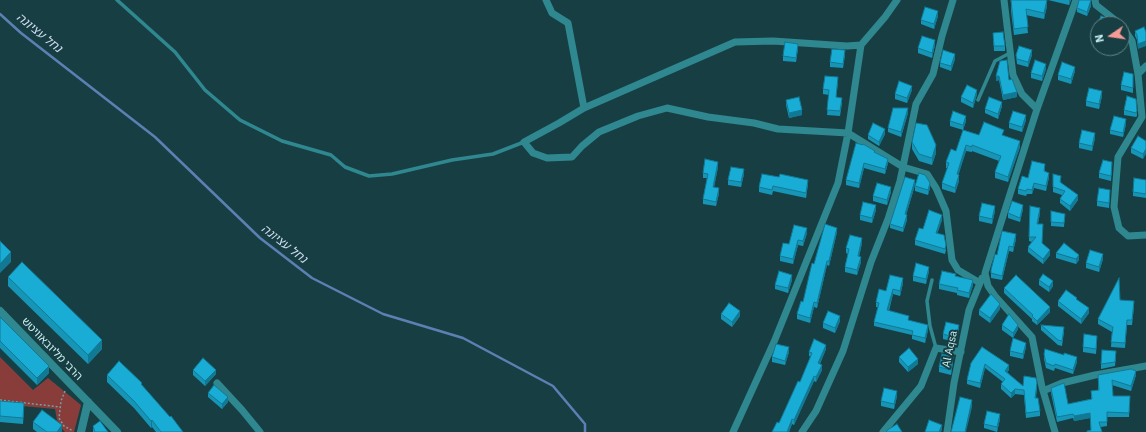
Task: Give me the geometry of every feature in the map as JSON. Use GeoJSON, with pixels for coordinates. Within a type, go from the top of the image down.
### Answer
{"type":"FeatureCollection","features":[{"type":"Feature","properties":{"kind":"street"},"geometry":{"type":"LineString","coordinates":[[546,0],[552,13],[568,23],[584,108]]}},
{"type":"Feature","properties":{"kind":"street"},"geometry":{"type":"LineString","coordinates":[[733,432],[774,342],[838,183],[848,133],[861,45],[885,17],[897,0]]}},
{"type":"Feature","properties":{"kind":"street"},"geometry":{"type":"LineString","coordinates":[[802,432],[816,411],[843,351],[871,262],[888,219],[900,181],[916,104],[933,74],[942,36],[953,0]]}},
{"type":"Feature","properties":{"kind":"street"},"geometry":{"type":"LineString","coordinates":[[1004,0],[1013,75],[1022,94],[1037,109]]}},
{"type":"Feature","properties":{"kind":"street","name":"Al Aqsa"},"geometry":{"type":"LineString","coordinates":[[946,432],[969,310],[985,273],[1037,109],[1076,0]]}},
{"type":"Feature","properties":{"kind":"street"},"geometry":{"type":"LineString","coordinates":[[1094,0],[1096,5],[1110,16]]}},
{"type":"Feature","properties":{"kind":"street"},"geometry":{"type":"LineString","coordinates":[[1130,38],[1132,41],[1138,74],[1142,117],[1118,157],[1114,207],[1119,228],[1128,236],[1146,235]]}},
{"type":"Feature","properties":{"kind":"street"},"geometry":{"type":"LineString","coordinates":[[861,45],[846,46],[773,41],[735,42],[584,108],[524,142],[533,152],[547,158],[572,157],[599,132],[638,116],[667,108],[708,117],[754,123],[778,129],[848,133],[903,167],[927,174],[936,188],[946,212],[952,260],[958,270],[980,282]]}},
{"type":"Feature","properties":{"kind":"street"},"geometry":{"type":"LineString","coordinates":[[1138,74],[1146,66]]}},
{"type":"Feature","properties":{"kind":"street"},"geometry":{"type":"LineString","coordinates":[[985,273],[988,286],[995,296],[1032,337],[1043,391],[1055,432]]}},
{"type":"Feature","properties":{"kind":"street","name":"הרבי מליובאוויטש"},"geometry":{"type":"LineString","coordinates":[[0,311],[118,432]]}},
{"type":"Feature","properties":{"kind":"street"},"geometry":{"type":"LineString","coordinates":[[883,432],[921,386],[936,348],[960,352]]}},
{"type":"Feature","properties":{"kind":"street"},"geometry":{"type":"LineString","coordinates":[[1043,391],[1062,383],[1095,375],[1146,366]]}},
{"type":"Feature","properties":{"kind":"street"},"geometry":{"type":"LineString","coordinates":[[217,383],[260,432]]}},
{"type":"Feature","properties":{"kind":"street"},"geometry":{"type":"LineString","coordinates":[[80,432],[88,402]]}},
{"type":"Feature","properties":{"kind":"lane"},"geometry":{"type":"LineString","coordinates":[[117,0],[175,52],[205,90],[240,120],[282,140],[331,155],[346,167],[369,176],[392,174],[452,160],[493,154],[524,142]]}},
{"type":"Feature","properties":{"kind":"lane"},"geometry":{"type":"LineString","coordinates":[[978,100],[995,61],[1011,52]]}},
{"type":"Feature","properties":{"kind":"lane"},"geometry":{"type":"LineString","coordinates":[[932,280],[927,301],[930,326],[936,348]]}},
{"type":"Feature","properties":{"kind":"path"},"geometry":{"type":"LineString","coordinates":[[69,383],[60,401],[59,418],[64,426],[75,432]]}},
{"type":"Feature","properties":{"kind":"path"},"geometry":{"type":"LineString","coordinates":[[0,400],[60,407]]}},
{"type":"Feature","properties":{"kind":"shaded area"},"geometry":{"type":"Polygon","coordinates":[[[0,357],[33,390],[48,378],[81,405],[74,432],[65,432],[63,430],[57,420],[55,409],[0,404],[0,357]]]}},
{"type":"Feature","properties":{"kind":"building"},"geometry":{"type":"Polygon","coordinates":[[[1011,0],[1047,0],[1044,13],[1026,9],[1028,27],[1014,29],[1011,0]]]}},
{"type":"Feature","properties":{"kind":"building"},"geometry":{"type":"Polygon","coordinates":[[[1079,0],[1091,0],[1087,12],[1077,8],[1079,0]]]}},
{"type":"Feature","properties":{"kind":"building"},"geometry":{"type":"Polygon","coordinates":[[[925,7],[938,11],[934,24],[921,20],[925,7]]]}},
{"type":"Feature","properties":{"kind":"building"},"geometry":{"type":"Polygon","coordinates":[[[1144,27],[1146,32],[1146,41],[1138,44],[1135,31],[1144,27]]]}},
{"type":"Feature","properties":{"kind":"building"},"geometry":{"type":"Polygon","coordinates":[[[1003,32],[1005,46],[994,46],[993,33],[1003,32]]]}},
{"type":"Feature","properties":{"kind":"building"},"geometry":{"type":"Polygon","coordinates":[[[922,36],[935,40],[932,53],[918,48],[922,36]]]}},
{"type":"Feature","properties":{"kind":"building"},"geometry":{"type":"Polygon","coordinates":[[[785,42],[798,44],[796,58],[783,56],[785,42]]]}},
{"type":"Feature","properties":{"kind":"building"},"geometry":{"type":"Polygon","coordinates":[[[1019,46],[1032,50],[1028,62],[1017,59],[1016,55],[1019,46]]]}},
{"type":"Feature","properties":{"kind":"building"},"geometry":{"type":"Polygon","coordinates":[[[832,49],[845,50],[843,64],[830,62],[832,49]]]}},
{"type":"Feature","properties":{"kind":"building"},"geometry":{"type":"Polygon","coordinates":[[[943,50],[955,54],[951,66],[940,63],[943,50]]]}},
{"type":"Feature","properties":{"kind":"building"},"geometry":{"type":"Polygon","coordinates":[[[1007,60],[1009,80],[1012,79],[1017,92],[1003,95],[999,76],[996,76],[1000,61],[1007,60]]]}},
{"type":"Feature","properties":{"kind":"building"},"geometry":{"type":"Polygon","coordinates":[[[1035,60],[1046,64],[1042,76],[1031,73],[1035,60]]]}},
{"type":"Feature","properties":{"kind":"building"},"geometry":{"type":"Polygon","coordinates":[[[1062,62],[1075,67],[1071,79],[1058,75],[1062,62]]]}},
{"type":"Feature","properties":{"kind":"building"},"geometry":{"type":"Polygon","coordinates":[[[1124,72],[1133,74],[1133,88],[1121,85],[1124,72]]]}},
{"type":"Feature","properties":{"kind":"building"},"geometry":{"type":"Polygon","coordinates":[[[825,76],[838,77],[836,97],[842,98],[840,111],[827,110],[829,90],[823,89],[825,76]]]}},
{"type":"Feature","properties":{"kind":"building"},"geometry":{"type":"Polygon","coordinates":[[[899,81],[912,86],[907,98],[895,94],[899,81]]]}},
{"type":"Feature","properties":{"kind":"building"},"geometry":{"type":"Polygon","coordinates":[[[967,85],[977,90],[973,103],[961,97],[967,85]]]}},
{"type":"Feature","properties":{"kind":"building"},"geometry":{"type":"Polygon","coordinates":[[[1089,88],[1102,91],[1099,104],[1086,101],[1089,88]]]}},
{"type":"Feature","properties":{"kind":"building"},"geometry":{"type":"Polygon","coordinates":[[[1127,96],[1136,99],[1136,113],[1124,110],[1127,96]]]}},
{"type":"Feature","properties":{"kind":"building"},"geometry":{"type":"Polygon","coordinates":[[[799,97],[802,110],[789,113],[786,100],[799,97]]]}},
{"type":"Feature","properties":{"kind":"building"},"geometry":{"type":"Polygon","coordinates":[[[989,97],[1002,102],[998,114],[985,109],[989,97]]]}},
{"type":"Feature","properties":{"kind":"building"},"geometry":{"type":"Polygon","coordinates":[[[893,108],[908,108],[901,132],[888,128],[893,108]]]}},
{"type":"Feature","properties":{"kind":"building"},"geometry":{"type":"Polygon","coordinates":[[[953,111],[966,116],[963,125],[950,121],[953,111]]]}},
{"type":"Feature","properties":{"kind":"building"},"geometry":{"type":"Polygon","coordinates":[[[1013,111],[1026,115],[1022,127],[1009,123],[1013,111]]]}},
{"type":"Feature","properties":{"kind":"building"},"geometry":{"type":"Polygon","coordinates":[[[1114,116],[1126,119],[1123,133],[1110,130],[1114,116]]]}},
{"type":"Feature","properties":{"kind":"building"},"geometry":{"type":"Polygon","coordinates":[[[984,122],[1004,130],[1002,135],[1020,141],[1008,177],[995,172],[1001,156],[972,145],[972,147],[966,145],[957,174],[959,175],[955,188],[942,183],[949,163],[946,162],[951,149],[956,151],[963,130],[979,135],[984,122]]]}},
{"type":"Feature","properties":{"kind":"building"},"geometry":{"type":"Polygon","coordinates":[[[873,123],[885,129],[879,142],[868,135],[873,123]]]}},
{"type":"Feature","properties":{"kind":"building"},"geometry":{"type":"Polygon","coordinates":[[[916,123],[927,125],[936,145],[932,158],[919,154],[912,142],[916,123]]]}},
{"type":"Feature","properties":{"kind":"building"},"geometry":{"type":"Polygon","coordinates":[[[1082,130],[1095,133],[1092,146],[1079,143],[1082,130]]]}},
{"type":"Feature","properties":{"kind":"building"},"geometry":{"type":"Polygon","coordinates":[[[1138,136],[1146,141],[1146,149],[1143,154],[1131,148],[1138,136]]]}},
{"type":"Feature","properties":{"kind":"building"},"geometry":{"type":"Polygon","coordinates":[[[856,143],[863,144],[875,151],[874,152],[888,159],[885,169],[864,163],[859,183],[846,180],[856,143]]]}},
{"type":"Feature","properties":{"kind":"building"},"geometry":{"type":"Polygon","coordinates":[[[705,159],[718,162],[713,187],[719,188],[716,202],[703,199],[708,174],[703,173],[705,159]]]}},
{"type":"Feature","properties":{"kind":"building"},"geometry":{"type":"Polygon","coordinates":[[[1103,160],[1112,162],[1111,176],[1099,173],[1103,160]]]}},
{"type":"Feature","properties":{"kind":"building"},"geometry":{"type":"Polygon","coordinates":[[[1032,161],[1045,164],[1044,171],[1049,173],[1046,186],[1034,183],[1032,190],[1027,189],[1026,191],[1018,189],[1022,176],[1028,178],[1032,161]]]}},
{"type":"Feature","properties":{"kind":"building"},"geometry":{"type":"Polygon","coordinates":[[[731,167],[744,169],[741,182],[728,180],[731,167]]]}},
{"type":"Feature","properties":{"kind":"building"},"geometry":{"type":"Polygon","coordinates":[[[919,173],[925,175],[930,183],[928,190],[915,186],[919,173]]]}},
{"type":"Feature","properties":{"kind":"building"},"geometry":{"type":"Polygon","coordinates":[[[762,174],[779,177],[780,174],[808,180],[806,193],[773,186],[772,190],[759,187],[762,174]]]}},
{"type":"Feature","properties":{"kind":"building"},"geometry":{"type":"Polygon","coordinates":[[[1053,174],[1061,176],[1060,182],[1078,195],[1070,206],[1060,199],[1065,191],[1053,187],[1053,174]]]}},
{"type":"Feature","properties":{"kind":"building"},"geometry":{"type":"Polygon","coordinates":[[[905,177],[915,180],[905,214],[907,215],[903,228],[890,224],[905,177]]]}},
{"type":"Feature","properties":{"kind":"building"},"geometry":{"type":"Polygon","coordinates":[[[1134,178],[1146,180],[1146,194],[1133,192],[1134,178]]]}},
{"type":"Feature","properties":{"kind":"building"},"geometry":{"type":"Polygon","coordinates":[[[877,183],[891,187],[887,200],[873,196],[877,183]]]}},
{"type":"Feature","properties":{"kind":"building"},"geometry":{"type":"Polygon","coordinates":[[[1099,188],[1110,190],[1109,203],[1097,201],[1099,188]]]}},
{"type":"Feature","properties":{"kind":"building"},"geometry":{"type":"Polygon","coordinates":[[[1012,201],[1023,205],[1020,218],[1008,213],[1012,201]]]}},
{"type":"Feature","properties":{"kind":"building"},"geometry":{"type":"Polygon","coordinates":[[[863,202],[876,205],[872,218],[860,215],[863,202]]]}},
{"type":"Feature","properties":{"kind":"building"},"geometry":{"type":"Polygon","coordinates":[[[982,203],[995,206],[992,219],[979,216],[982,203]]]}},
{"type":"Feature","properties":{"kind":"building"},"geometry":{"type":"Polygon","coordinates":[[[1030,206],[1040,208],[1037,224],[1043,224],[1042,243],[1050,250],[1043,259],[1028,247],[1036,237],[1029,237],[1030,206]]]}},
{"type":"Feature","properties":{"kind":"building"},"geometry":{"type":"Polygon","coordinates":[[[929,210],[942,215],[936,233],[944,235],[946,245],[945,249],[915,240],[919,228],[923,229],[929,210]]]}},
{"type":"Feature","properties":{"kind":"building"},"geometry":{"type":"Polygon","coordinates":[[[1051,211],[1065,214],[1064,223],[1051,222],[1051,211]]]}},
{"type":"Feature","properties":{"kind":"building"},"geometry":{"type":"Polygon","coordinates":[[[825,224],[837,228],[817,303],[814,302],[810,318],[797,314],[801,301],[803,302],[812,263],[814,264],[825,224]]]}},
{"type":"Feature","properties":{"kind":"building"},"geometry":{"type":"Polygon","coordinates":[[[794,225],[807,228],[803,241],[798,240],[793,259],[780,256],[783,243],[789,244],[794,225]]]}},
{"type":"Feature","properties":{"kind":"building"},"geometry":{"type":"Polygon","coordinates":[[[1002,231],[1016,234],[1013,247],[1009,246],[1002,276],[991,273],[991,270],[995,254],[997,255],[1002,231]]]}},
{"type":"Feature","properties":{"kind":"building"},"geometry":{"type":"Polygon","coordinates":[[[850,235],[862,238],[858,256],[861,257],[857,270],[845,267],[849,249],[846,248],[850,235]]]}},
{"type":"Feature","properties":{"kind":"building"},"geometry":{"type":"Polygon","coordinates":[[[0,241],[11,252],[0,264],[0,241]]]}},
{"type":"Feature","properties":{"kind":"building"},"geometry":{"type":"Polygon","coordinates":[[[1064,243],[1079,255],[1076,259],[1056,253],[1064,243]]]}},
{"type":"Feature","properties":{"kind":"building"},"geometry":{"type":"Polygon","coordinates":[[[1090,250],[1103,254],[1099,267],[1086,263],[1090,250]]]}},
{"type":"Feature","properties":{"kind":"building"},"geometry":{"type":"Polygon","coordinates":[[[22,262],[102,340],[88,355],[8,277],[22,262]]]}},
{"type":"Feature","properties":{"kind":"building"},"geometry":{"type":"Polygon","coordinates":[[[916,263],[929,267],[926,279],[913,276],[916,263]]]}},
{"type":"Feature","properties":{"kind":"building"},"geometry":{"type":"Polygon","coordinates":[[[779,271],[792,275],[788,288],[775,285],[779,271]]]}},
{"type":"Feature","properties":{"kind":"building"},"geometry":{"type":"Polygon","coordinates":[[[942,271],[973,280],[969,293],[957,290],[958,288],[939,284],[942,271]]]}},
{"type":"Feature","properties":{"kind":"building"},"geometry":{"type":"Polygon","coordinates":[[[1043,274],[1053,281],[1049,287],[1039,280],[1043,274]]]}},
{"type":"Feature","properties":{"kind":"building"},"geometry":{"type":"Polygon","coordinates":[[[890,275],[903,278],[900,291],[893,289],[887,310],[909,316],[908,320],[928,325],[925,338],[912,335],[913,331],[874,322],[879,303],[876,302],[879,289],[886,291],[890,275]]]}},
{"type":"Feature","properties":{"kind":"building"},"geometry":{"type":"Polygon","coordinates":[[[1016,275],[1050,307],[1037,321],[1032,316],[1033,315],[1004,288],[1016,275]]]}},
{"type":"Feature","properties":{"kind":"building"},"geometry":{"type":"Polygon","coordinates":[[[1119,278],[1120,300],[1134,301],[1132,320],[1127,320],[1125,343],[1111,342],[1113,327],[1098,319],[1119,278]]]}},
{"type":"Feature","properties":{"kind":"building"},"geometry":{"type":"Polygon","coordinates":[[[1066,290],[1089,308],[1081,319],[1058,301],[1066,290]]]}},
{"type":"Feature","properties":{"kind":"building"},"geometry":{"type":"Polygon","coordinates":[[[991,294],[1000,304],[990,318],[979,310],[991,294]]]}},
{"type":"Feature","properties":{"kind":"building"},"geometry":{"type":"Polygon","coordinates":[[[729,303],[740,311],[732,322],[721,314],[729,303]]]}},
{"type":"Feature","properties":{"kind":"building"},"geometry":{"type":"Polygon","coordinates":[[[828,311],[840,316],[835,328],[823,323],[828,311]]]}},
{"type":"Feature","properties":{"kind":"building"},"geometry":{"type":"Polygon","coordinates":[[[1009,314],[1018,325],[1013,333],[1002,325],[1009,314]]]}},
{"type":"Feature","properties":{"kind":"building"},"geometry":{"type":"Polygon","coordinates":[[[0,317],[49,366],[37,378],[0,341],[0,317]]]}},
{"type":"Feature","properties":{"kind":"building"},"geometry":{"type":"Polygon","coordinates":[[[946,322],[959,325],[956,338],[943,334],[946,322]]]}},
{"type":"Feature","properties":{"kind":"building"},"geometry":{"type":"Polygon","coordinates":[[[1041,325],[1064,327],[1062,341],[1058,340],[1041,325]]]}},
{"type":"Feature","properties":{"kind":"building"},"geometry":{"type":"Polygon","coordinates":[[[1084,334],[1097,336],[1096,349],[1083,347],[1084,334]]]}},
{"type":"Feature","properties":{"kind":"building"},"geometry":{"type":"Polygon","coordinates":[[[1013,338],[1026,343],[1023,354],[1010,351],[1013,338]]]}},
{"type":"Feature","properties":{"kind":"building"},"geometry":{"type":"Polygon","coordinates":[[[814,339],[826,345],[818,363],[822,365],[816,377],[814,376],[787,432],[772,432],[777,422],[779,423],[798,381],[800,382],[812,353],[809,352],[814,339]]]}},
{"type":"Feature","properties":{"kind":"building"},"geometry":{"type":"Polygon","coordinates":[[[776,344],[789,347],[785,361],[772,357],[776,344]]]}},
{"type":"Feature","properties":{"kind":"building"},"geometry":{"type":"Polygon","coordinates":[[[982,347],[1009,365],[1005,371],[1023,386],[1024,376],[1036,378],[1037,383],[1035,398],[1038,398],[1040,411],[1026,413],[1024,390],[1015,389],[1011,393],[1001,384],[1005,379],[985,364],[980,383],[967,380],[971,363],[982,347]]]}},
{"type":"Feature","properties":{"kind":"building"},"geometry":{"type":"Polygon","coordinates":[[[909,348],[918,359],[908,367],[899,357],[909,348]]]}},
{"type":"Feature","properties":{"kind":"building"},"geometry":{"type":"Polygon","coordinates":[[[1045,349],[1064,355],[1064,353],[1077,357],[1073,370],[1055,364],[1054,366],[1046,363],[1044,354],[1045,349]]]}},
{"type":"Feature","properties":{"kind":"building"},"geometry":{"type":"Polygon","coordinates":[[[1102,350],[1116,351],[1115,362],[1101,364],[1102,350]]]}},
{"type":"Feature","properties":{"kind":"building"},"geometry":{"type":"Polygon","coordinates":[[[942,354],[953,357],[951,370],[939,367],[942,354]]]}},
{"type":"Feature","properties":{"kind":"building"},"geometry":{"type":"Polygon","coordinates":[[[203,358],[216,370],[205,381],[193,370],[203,358]]]}},
{"type":"Feature","properties":{"kind":"building"},"geometry":{"type":"Polygon","coordinates":[[[119,361],[142,383],[141,384],[170,417],[171,416],[183,432],[161,432],[134,401],[107,375],[119,361]]]}},
{"type":"Feature","properties":{"kind":"building"},"geometry":{"type":"Polygon","coordinates":[[[1131,369],[1136,371],[1131,386],[1112,380],[1113,396],[1130,396],[1129,413],[1107,412],[1107,422],[1099,422],[1102,432],[1087,432],[1091,430],[1090,413],[1057,417],[1051,388],[1064,383],[1068,404],[1092,399],[1091,391],[1099,390],[1098,375],[1131,369]]]}},
{"type":"Feature","properties":{"kind":"building"},"geometry":{"type":"Polygon","coordinates":[[[214,385],[228,397],[222,404],[208,393],[214,385]]]}},
{"type":"Feature","properties":{"kind":"building"},"geometry":{"type":"Polygon","coordinates":[[[884,388],[897,391],[894,404],[881,401],[884,388]]]}},
{"type":"Feature","properties":{"kind":"building"},"geometry":{"type":"Polygon","coordinates":[[[960,397],[972,400],[965,432],[951,432],[960,397]]]}},
{"type":"Feature","properties":{"kind":"building"},"geometry":{"type":"Polygon","coordinates":[[[0,401],[24,403],[23,418],[0,416],[0,401]]]}},
{"type":"Feature","properties":{"kind":"building"},"geometry":{"type":"Polygon","coordinates":[[[42,410],[62,425],[57,432],[47,432],[33,422],[42,410]]]}},
{"type":"Feature","properties":{"kind":"building"},"geometry":{"type":"Polygon","coordinates":[[[987,411],[1000,414],[997,427],[984,424],[987,411]]]}},
{"type":"Feature","properties":{"kind":"building"},"geometry":{"type":"Polygon","coordinates":[[[929,420],[942,425],[939,432],[925,432],[929,420]]]}},
{"type":"Feature","properties":{"kind":"building"},"geometry":{"type":"Polygon","coordinates":[[[100,421],[108,432],[95,432],[93,426],[100,421]]]}},
{"type":"Feature","properties":{"kind":"building"},"geometry":{"type":"Polygon","coordinates":[[[897,424],[902,432],[886,431],[897,424]]]}},
{"type":"Feature","properties":{"kind":"waterway","name":"נחל עציונה"},"geometry":{"type":"LineString","coordinates":[[0,14],[21,33],[155,137],[260,238],[312,278],[383,314],[463,338],[553,386],[585,424],[585,432]]}}]}
